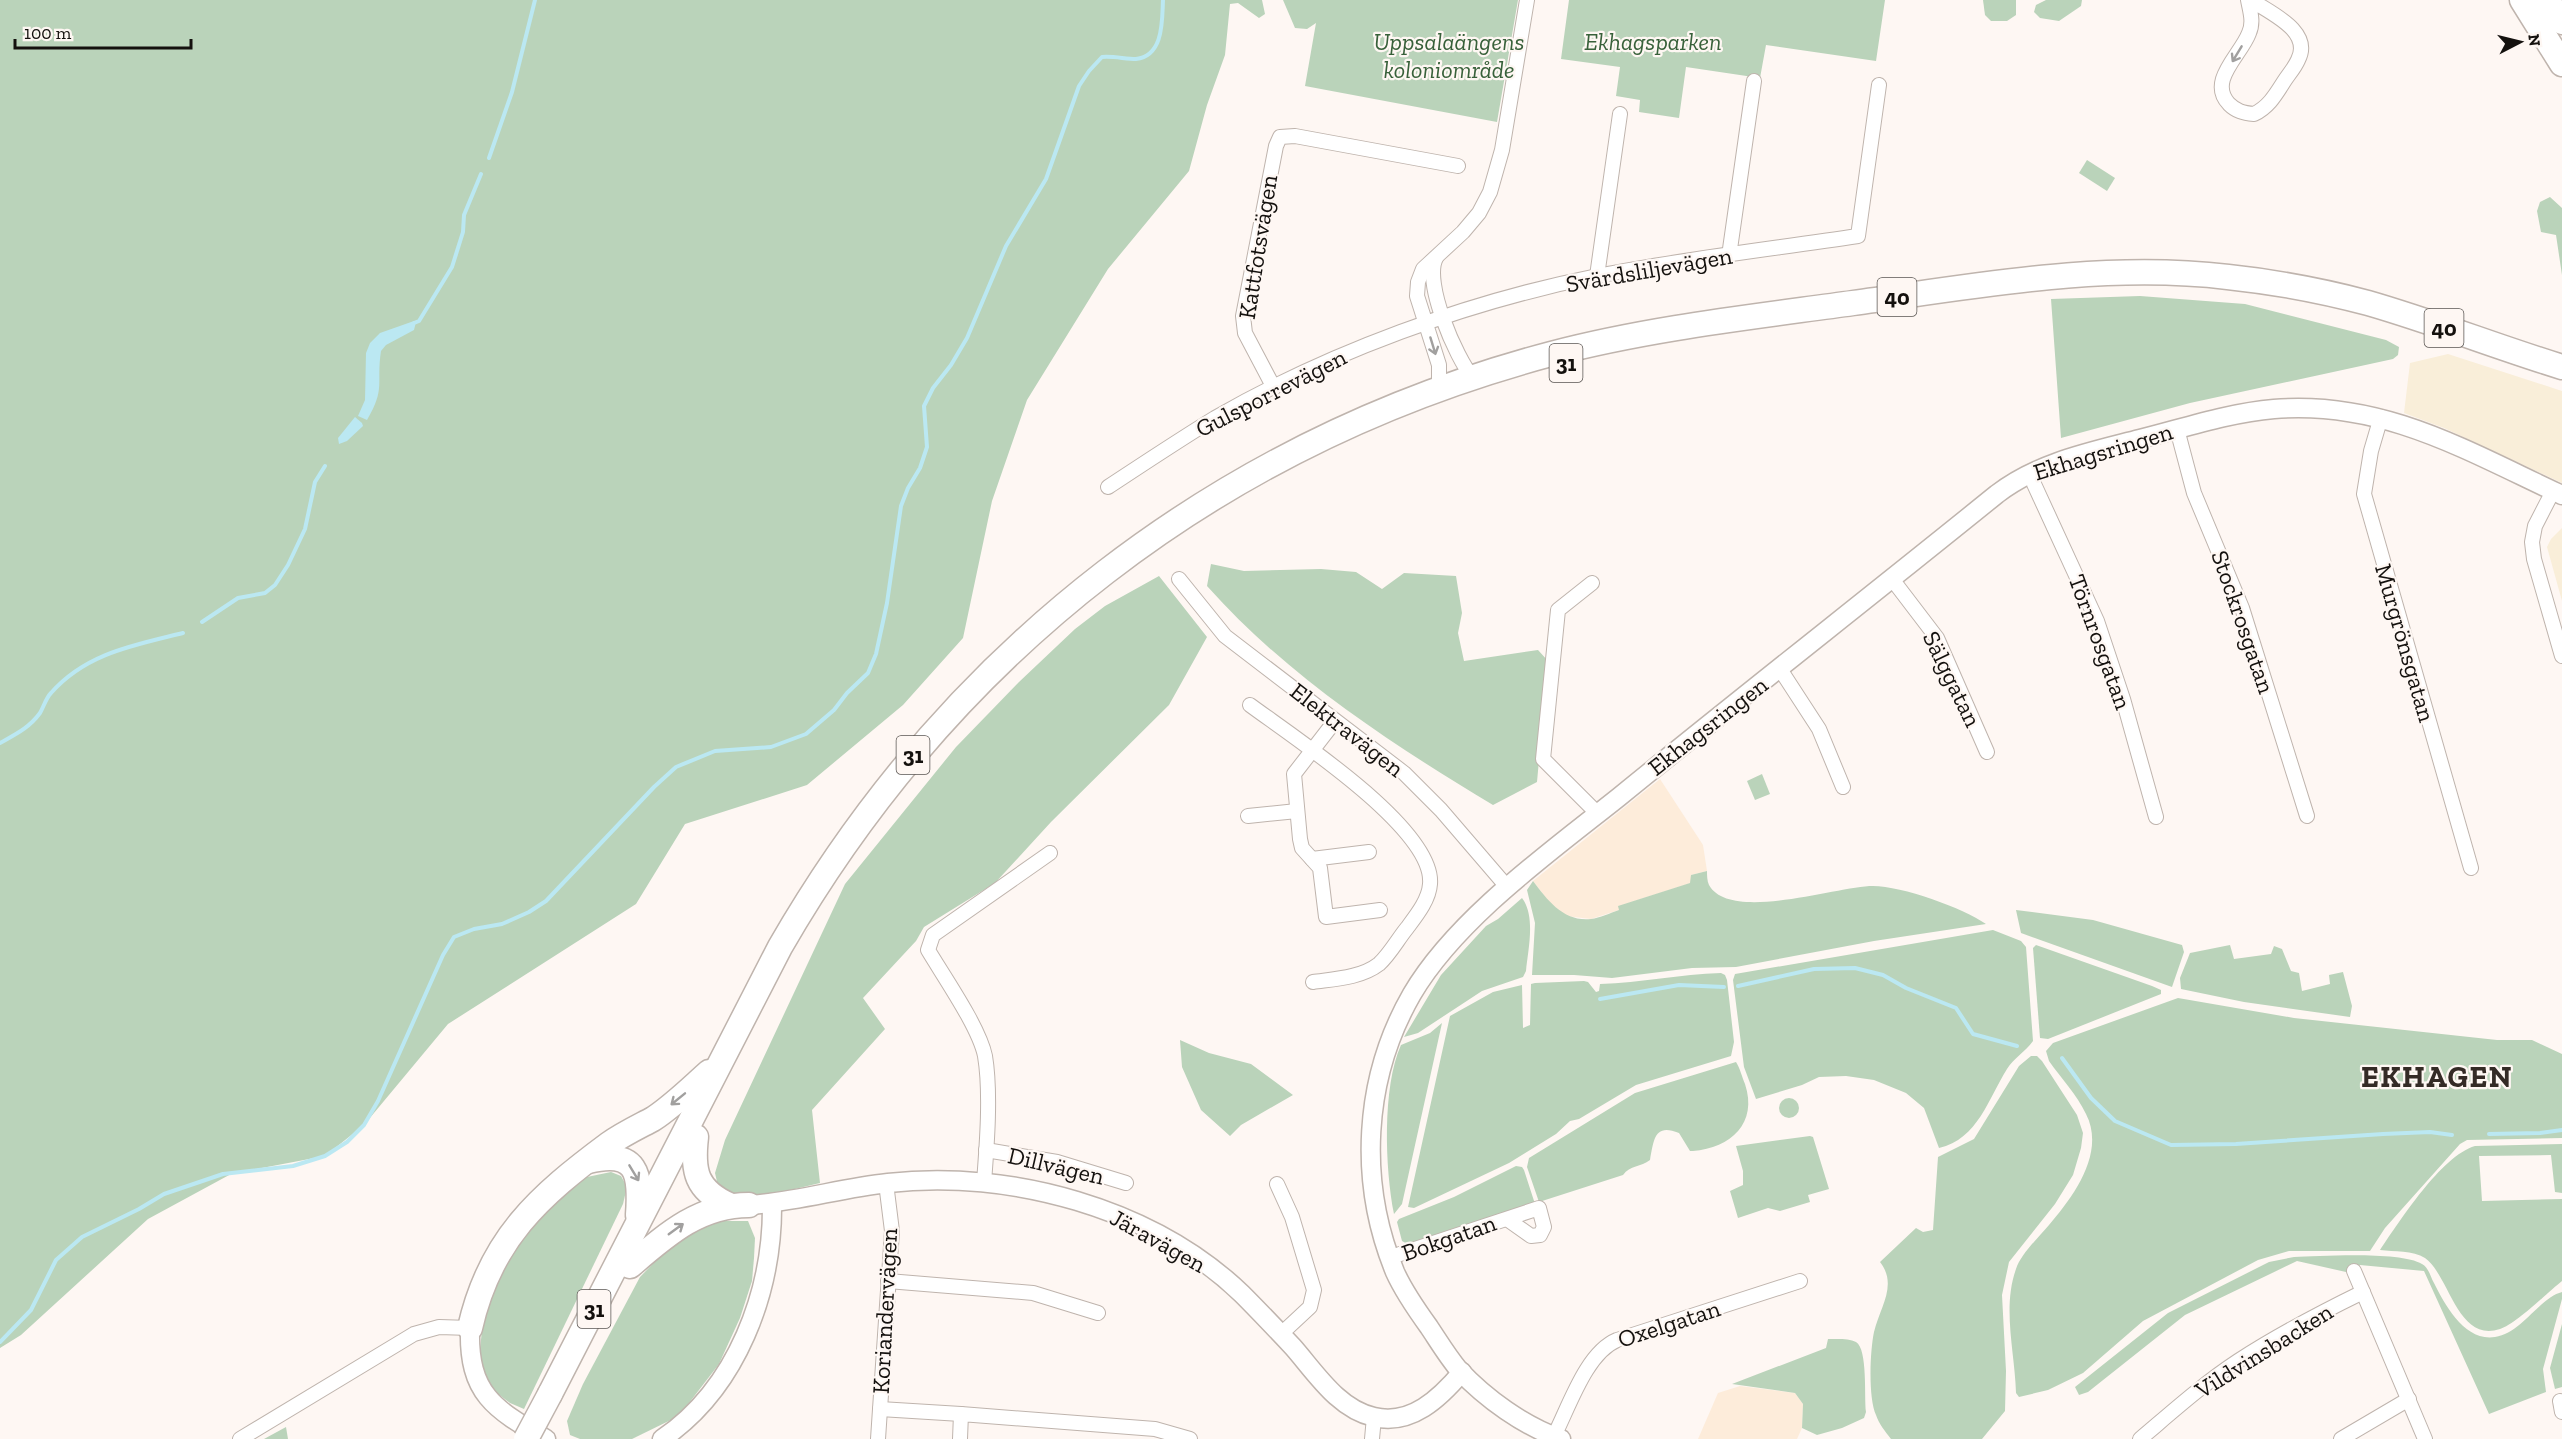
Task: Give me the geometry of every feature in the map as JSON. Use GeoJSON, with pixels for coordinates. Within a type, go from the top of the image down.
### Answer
{"type":"FeatureCollection","features":[{"type":"Feature","properties":{"kind":"highway"},"geometry":{"type":"LineString","coordinates":[[2522,0],[2562,64]]}},
{"type":"Feature","properties":{"kind":"highway"},"geometry":{"type":"LineString","coordinates":[[2547,0],[2562,22]]}},
{"type":"Feature","properties":{"kind":"highway","name":"40"},"geometry":{"type":"LineString","coordinates":[[1473,378],[1590,345],[1676,329],[2024,279],[2126,272],[2219,276],[2325,293],[2406,315],[2562,368]]}},
{"type":"Feature","properties":{"kind":"highway","name":"40"},"geometry":{"type":"LineString","coordinates":[[2116,284],[2209,287],[2322,304],[2395,323],[2562,379]]}},
{"type":"Feature","properties":{"kind":"highway","name":"31"},"geometry":{"type":"LineString","coordinates":[[526,1439],[555,1398],[630,1266],[770,992],[816,910],[856,848],[918,766],[978,701],[1074,612],[1146,557],[1247,491],[1299,462],[1395,419],[1471,391],[1560,365],[1664,343],[1824,319],[2025,291],[2116,284]]}},
{"type":"Feature","properties":{"kind":"highway","name":"31"},"geometry":{"type":"LineString","coordinates":[[539,1439],[555,1398],[637,1225],[780,947],[847,841],[909,759],[991,671],[1047,620],[1104,573],[1204,503],[1334,432],[1371,415],[1473,378]]}},
{"type":"Feature","properties":{"kind":"highway"},"geometry":{"type":"LineString","coordinates":[[470,1328],[482,1285],[509,1235],[547,1194],[611,1143],[667,1108],[722,1060]]}},
{"type":"Feature","properties":{"kind":"highway"},"geometry":{"type":"LineString","coordinates":[[696,1137],[694,1161],[699,1181],[711,1195],[750,1204]]}},
{"type":"Feature","properties":{"kind":"highway"},"geometry":{"type":"LineString","coordinates":[[588,1161],[602,1158],[619,1159],[634,1169],[639,1182],[637,1225]]}},
{"type":"Feature","properties":{"kind":"highway"},"geometry":{"type":"LineString","coordinates":[[630,1266],[685,1222],[750,1204]]}},
{"type":"Feature","properties":{"kind":"street"},"geometry":{"type":"LineString","coordinates":[[1439,390],[1439,365],[1417,296],[1418,282],[1423,269],[1463,232],[1479,213],[1490,192],[1502,150],[1527,0]]}},
{"type":"Feature","properties":{"kind":"street"},"geometry":{"type":"LineString","coordinates":[[2249,0],[2294,29],[2301,45],[2298,61],[2269,104],[2254,114],[2236,111],[2223,96],[2220,88],[2222,79],[2249,34],[2251,15],[2249,0]]}},
{"type":"Feature","properties":{"kind":"street"},"geometry":{"type":"LineString","coordinates":[[1728,256],[1754,81]]}},
{"type":"Feature","properties":{"kind":"street","name":"Svärdsliljevägen"},"geometry":{"type":"LineString","coordinates":[[1444,318],[1521,294],[1597,276],[1857,236],[1879,85]]}},
{"type":"Feature","properties":{"kind":"street"},"geometry":{"type":"LineString","coordinates":[[1597,276],[1620,114]]}},
{"type":"Feature","properties":{"kind":"street","name":"Kattfotsvägen"},"geometry":{"type":"LineString","coordinates":[[1274,388],[1245,333],[1243,316],[1276,146],[1280,137],[1295,136],[1458,166]]}},
{"type":"Feature","properties":{"kind":"street"},"geometry":{"type":"LineString","coordinates":[[1438,255],[1433,263],[1433,276],[1444,318],[1461,360],[1473,378]]}},
{"type":"Feature","properties":{"kind":"street","name":"Gulsporrevägen"},"geometry":{"type":"LineString","coordinates":[[1108,487],[1216,418],[1274,388],[1360,348],[1444,318]]}},
{"type":"Feature","properties":{"kind":"street","name":"Ekhagsringen"},"geometry":{"type":"LineString","coordinates":[[1558,1438],[1499,1405],[1462,1372],[1409,1301],[1390,1258],[1379,1224],[1370,1156],[1372,1108],[1380,1070],[1390,1040],[1411,996],[1433,962],[1464,927],[1598,814],[2013,482],[2033,471],[2095,450],[2233,415],[2273,409],[2309,408],[2381,417],[2421,429],[2558,493]]}},
{"type":"Feature","properties":{"kind":"street","name":"Murgrönsgatan"},"geometry":{"type":"LineString","coordinates":[[2381,417],[2371,451],[2364,494],[2471,867]]}},
{"type":"Feature","properties":{"kind":"street","name":"Stockrosgatan"},"geometry":{"type":"LineString","coordinates":[[2177,429],[2194,493],[2242,608],[2307,816]]}},
{"type":"Feature","properties":{"kind":"street","name":"Törnrosgatan"},"geometry":{"type":"LineString","coordinates":[[2033,471],[2034,484],[2097,621],[2123,699],[2156,817]]}},
{"type":"Feature","properties":{"kind":"street"},"geometry":{"type":"LineString","coordinates":[[2558,493],[2535,526],[2532,542],[2534,559],[2562,656]]}},
{"type":"Feature","properties":{"kind":"street","name":"Elektravägen"},"geometry":{"type":"LineString","coordinates":[[1179,579],[1225,636],[1404,773],[1441,810],[1508,888]]}},
{"type":"Feature","properties":{"kind":"street","name":"Sälggatan"},"geometry":{"type":"LineString","coordinates":[[1892,579],[1937,638],[1987,752]]}},
{"type":"Feature","properties":{"kind":"street"},"geometry":{"type":"LineString","coordinates":[[1592,583],[1558,610],[1543,759],[1598,814]]}},
{"type":"Feature","properties":{"kind":"street"},"geometry":{"type":"LineString","coordinates":[[1780,669],[1819,729],[1843,787]]}},
{"type":"Feature","properties":{"kind":"street"},"geometry":{"type":"LineString","coordinates":[[1250,705],[1385,808],[1422,852],[1430,874],[1430,885],[1418,914],[1377,966],[1350,976],[1313,982]]}},
{"type":"Feature","properties":{"kind":"street"},"geometry":{"type":"LineString","coordinates":[[1335,721],[1294,774],[1302,848],[1320,868],[1326,917],[1380,910]]}},
{"type":"Feature","properties":{"kind":"street"},"geometry":{"type":"LineString","coordinates":[[1248,816],[1297,811]]}},
{"type":"Feature","properties":{"kind":"street"},"geometry":{"type":"LineString","coordinates":[[1312,859],[1369,852]]}},
{"type":"Feature","properties":{"kind":"street"},"geometry":{"type":"LineString","coordinates":[[984,1182],[985,1056],[978,1036],[928,950],[928,944],[933,935],[1050,854]]}},
{"type":"Feature","properties":{"kind":"street","name":"Dillvägen"},"geometry":{"type":"LineString","coordinates":[[986,1150],[1057,1162],[1125,1182]]}},
{"type":"Feature","properties":{"kind":"street","name":"Järavägen"},"geometry":{"type":"LineString","coordinates":[[750,1204],[886,1183],[984,1182],[1074,1199],[1138,1225],[1181,1249],[1235,1288],[1342,1400],[1357,1411],[1374,1418],[1404,1417],[1415,1413],[1437,1399],[1462,1372]]}},
{"type":"Feature","properties":{"kind":"street","name":"Koriandervägen"},"geometry":{"type":"LineString","coordinates":[[878,1439],[892,1231],[886,1183]]}},
{"type":"Feature","properties":{"kind":"street"},"geometry":{"type":"LineString","coordinates":[[1277,1184],[1292,1217],[1314,1290],[1310,1307],[1281,1334]]}},
{"type":"Feature","properties":{"kind":"street"},"geometry":{"type":"LineString","coordinates":[[663,1439],[687,1419],[724,1374],[753,1320],[766,1270],[772,1225],[750,1204]]}},
{"type":"Feature","properties":{"kind":"street","name":"Bokgatan"},"geometry":{"type":"LineString","coordinates":[[1390,1258],[1507,1219]]}},
{"type":"Feature","properties":{"kind":"street"},"geometry":{"type":"LineString","coordinates":[[2354,1271],[2426,1439]]}},
{"type":"Feature","properties":{"kind":"street"},"geometry":{"type":"LineString","coordinates":[[888,1281],[1034,1293],[1098,1313]]}},
{"type":"Feature","properties":{"kind":"street","name":"Oxelgatan"},"geometry":{"type":"LineString","coordinates":[[1558,1438],[1593,1359],[1603,1347],[1617,1340],[1800,1281]]}},
{"type":"Feature","properties":{"kind":"street","name":"Vildvinsbacken"},"geometry":{"type":"LineString","coordinates":[[2140,1439],[2202,1387],[2238,1362],[2314,1316],[2363,1292]]}},
{"type":"Feature","properties":{"kind":"street"},"geometry":{"type":"LineString","coordinates":[[240,1439],[414,1334],[439,1327],[470,1328],[473,1368],[484,1393],[506,1416],[546,1439]]}},
{"type":"Feature","properties":{"kind":"street"},"geometry":{"type":"LineString","coordinates":[[2341,1439],[2409,1400]]}},
{"type":"Feature","properties":{"kind":"street"},"geometry":{"type":"LineString","coordinates":[[880,1409],[1155,1429],[1190,1439]]}},
{"type":"Feature","properties":{"kind":"street"},"geometry":{"type":"LineString","coordinates":[[960,1439],[961,1414]]}},
{"type":"Feature","properties":{"kind":"street"},"geometry":{"type":"LineString","coordinates":[[1372,1439],[1374,1418]]}},
{"type":"Feature","properties":{"kind":"shaded area"},"geometry":{"type":"Polygon","coordinates":[[[2448,354],[2562,391],[2562,483],[2444,428],[2404,413],[2410,363],[2448,354]]]}},
{"type":"Feature","properties":{"kind":"shaded area"},"geometry":{"type":"Polygon","coordinates":[[[2562,528],[2562,601],[2547,547],[2551,539],[2562,528]]]}},
{"type":"Feature","properties":{"kind":"shaded area"},"geometry":{"type":"Polygon","coordinates":[[[1660,779],[1703,845],[1707,871],[1691,875],[1691,883],[1619,906],[1619,910],[1591,919],[1566,916],[1550,903],[1533,881],[1660,779]]]}},
{"type":"Feature","properties":{"kind":"shaded area"},"geometry":{"type":"Polygon","coordinates":[[[1740,1386],[1795,1393],[1803,1404],[1802,1428],[1797,1439],[1698,1439],[1718,1393],[1740,1386]]]}},
{"type":"Feature","properties":{"kind":"green space"},"geometry":{"type":"Polygon","coordinates":[[[0,0],[1262,0],[1265,14],[1259,18],[1238,3],[1230,4],[1225,55],[1207,105],[1189,171],[1108,269],[1027,400],[992,501],[963,638],[903,705],[807,785],[685,824],[636,904],[448,1024],[364,1125],[325,1156],[231,1174],[148,1219],[21,1335],[0,1348],[0,0]]]}},
{"type":"Feature","properties":{"kind":"green space","name":"Uppsalaängens koloniområde"},"geometry":{"type":"Polygon","coordinates":[[[1283,0],[1518,0],[1497,122],[1305,86],[1316,23],[1307,29],[1295,28],[1283,0]]]}},
{"type":"Feature","properties":{"kind":"green space","name":"Ekhagsparken"},"geometry":{"type":"Polygon","coordinates":[[[1569,0],[1885,0],[1876,61],[1766,45],[1760,78],[1686,67],[1679,118],[1639,112],[1640,100],[1616,96],[1620,67],[1561,59],[1569,0]]]}},
{"type":"Feature","properties":{"kind":"green space"},"geometry":{"type":"Polygon","coordinates":[[[1983,0],[2016,0],[2016,15],[2007,21],[1991,21],[1985,15],[1983,0]]]}},
{"type":"Feature","properties":{"kind":"green space"},"geometry":{"type":"Polygon","coordinates":[[[2046,0],[2082,0],[2081,6],[2059,21],[2040,18],[2034,12],[2036,5],[2046,0]]]}},
{"type":"Feature","properties":{"kind":"green space"},"geometry":{"type":"Polygon","coordinates":[[[2087,160],[2115,178],[2107,191],[2079,173],[2087,160]]]}},
{"type":"Feature","properties":{"kind":"green space"},"geometry":{"type":"Polygon","coordinates":[[[2550,197],[2562,208],[2562,275],[2556,235],[2541,232],[2537,211],[2540,202],[2550,197]]]}},
{"type":"Feature","properties":{"kind":"green space"},"geometry":{"type":"Polygon","coordinates":[[[2140,296],[2245,304],[2386,340],[2399,347],[2398,355],[2393,359],[2190,403],[2061,438],[2051,299],[2140,296]]]}},
{"type":"Feature","properties":{"kind":"green space"},"geometry":{"type":"Polygon","coordinates":[[[1211,564],[1244,571],[1321,569],[1356,572],[1382,589],[1404,573],[1456,576],[1462,613],[1458,633],[1464,661],[1538,650],[1548,661],[1537,782],[1493,805],[1378,732],[1305,678],[1238,619],[1207,586],[1211,564]]]}},
{"type":"Feature","properties":{"kind":"green space"},"geometry":{"type":"Polygon","coordinates":[[[1159,576],[1207,637],[1169,705],[1051,822],[995,883],[924,927],[916,941],[863,998],[885,1029],[812,1110],[820,1183],[774,1194],[733,1196],[718,1186],[715,1173],[725,1140],[845,884],[956,747],[1019,682],[1075,629],[1105,606],[1159,576]]]}},
{"type":"Feature","properties":{"kind":"green space"},"geometry":{"type":"Polygon","coordinates":[[[1762,774],[1770,794],[1755,800],[1747,781],[1762,774]]]}},
{"type":"Feature","properties":{"kind":"green space"},"geometry":{"type":"Polygon","coordinates":[[[1707,871],[1709,885],[1721,896],[1739,901],[1786,900],[1857,888],[1885,887],[1932,899],[1963,911],[1986,924],[1874,941],[1736,967],[1692,968],[1612,978],[1532,975],[1535,923],[1527,890],[1533,881],[1551,903],[1565,914],[1581,919],[1591,919],[1619,910],[1618,906],[1690,883],[1691,875],[1707,871]]]}},
{"type":"Feature","properties":{"kind":"green space"},"geometry":{"type":"Polygon","coordinates":[[[1522,898],[1530,923],[1526,971],[1523,977],[1482,991],[1418,1033],[1404,1037],[1441,975],[1486,926],[1498,919],[1522,898]]]}},
{"type":"Feature","properties":{"kind":"green space"},"geometry":{"type":"Polygon","coordinates":[[[2016,910],[2093,920],[2182,945],[2184,952],[2172,987],[2021,933],[2016,910]]]}},
{"type":"Feature","properties":{"kind":"green space"},"geometry":{"type":"Polygon","coordinates":[[[1993,930],[2021,941],[2026,947],[2033,1041],[2010,1065],[1973,1127],[1963,1136],[1939,1148],[1924,1108],[1906,1093],[1874,1080],[1846,1076],[1819,1077],[1802,1085],[1756,1099],[1744,1067],[1733,980],[1735,974],[1993,930]]]}},
{"type":"Feature","properties":{"kind":"green space"},"geometry":{"type":"Polygon","coordinates":[[[2036,945],[2152,986],[2161,990],[2161,994],[2048,1039],[2040,1038],[2033,948],[2036,945]]]}},
{"type":"Feature","properties":{"kind":"green space"},"geometry":{"type":"Polygon","coordinates":[[[2230,945],[2234,959],[2271,954],[2274,946],[2282,949],[2291,971],[2299,973],[2302,991],[2330,984],[2329,975],[2343,972],[2352,1006],[2350,1017],[2244,1002],[2181,989],[2180,978],[2190,953],[2230,945]]]}},
{"type":"Feature","properties":{"kind":"green space"},"geometry":{"type":"Polygon","coordinates":[[[1721,973],[1727,980],[1734,1042],[1731,1056],[1636,1085],[1579,1119],[1570,1121],[1556,1134],[1509,1163],[1414,1208],[1408,1207],[1450,1016],[1493,992],[1522,985],[1523,1028],[1530,1025],[1531,984],[1584,981],[1588,982],[1596,992],[1599,991],[1600,984],[1721,973]]]}},
{"type":"Feature","properties":{"kind":"green space"},"geometry":{"type":"Polygon","coordinates":[[[2178,998],[2294,1018],[2497,1040],[2532,1040],[2562,1054],[2562,1138],[2467,1140],[2460,1144],[2385,1228],[2370,1251],[2289,1251],[2258,1260],[2143,1321],[2083,1373],[2048,1390],[2019,1397],[2016,1393],[2010,1331],[2010,1299],[2016,1269],[2026,1252],[2077,1188],[2084,1174],[2092,1144],[2091,1129],[2086,1114],[2074,1093],[2049,1061],[2046,1051],[2053,1043],[2178,998]]]}},
{"type":"Feature","properties":{"kind":"green space"},"geometry":{"type":"Polygon","coordinates":[[[1442,1023],[1402,1204],[1394,1214],[1387,1152],[1387,1128],[1395,1062],[1401,1045],[1430,1033],[1442,1023]]]}},
{"type":"Feature","properties":{"kind":"green space"},"geometry":{"type":"Polygon","coordinates":[[[1180,1040],[1209,1053],[1251,1064],[1293,1095],[1241,1125],[1230,1136],[1201,1110],[1182,1067],[1180,1040]]]}},
{"type":"Feature","properties":{"kind":"green space"},"geometry":{"type":"Polygon","coordinates":[[[2031,1056],[2037,1056],[2042,1061],[2077,1115],[2083,1133],[2073,1175],[2055,1204],[2009,1262],[2002,1295],[2006,1371],[2005,1411],[1982,1439],[1891,1439],[1876,1415],[1871,1386],[1871,1350],[1874,1332],[1888,1288],[1888,1279],[1880,1262],[1916,1228],[1923,1232],[1933,1230],[1938,1157],[1974,1139],[2019,1066],[2031,1056]]]}},
{"type":"Feature","properties":{"kind":"green space"},"geometry":{"type":"Polygon","coordinates":[[[1736,1062],[1745,1084],[1748,1110],[1744,1122],[1730,1139],[1707,1149],[1690,1151],[1679,1133],[1664,1130],[1654,1140],[1650,1160],[1647,1162],[1629,1169],[1623,1175],[1539,1202],[1527,1167],[1529,1158],[1635,1093],[1736,1062]]]}},
{"type":"Feature","properties":{"kind":"green space"},"geometry":{"type":"Polygon","coordinates":[[[1789,1098],[1796,1101],[1799,1108],[1796,1115],[1789,1118],[1782,1115],[1779,1108],[1782,1101],[1789,1098]]]}},
{"type":"Feature","properties":{"kind":"green space"},"geometry":{"type":"Polygon","coordinates":[[[1813,1137],[1829,1189],[1808,1195],[1810,1202],[1780,1211],[1768,1208],[1738,1218],[1730,1191],[1743,1185],[1743,1171],[1736,1146],[1813,1137]]]}},
{"type":"Feature","properties":{"kind":"green space"},"geometry":{"type":"Polygon","coordinates":[[[2562,1144],[2562,1193],[2555,1192],[2551,1155],[2479,1156],[2482,1201],[2562,1199],[2562,1281],[2523,1315],[2506,1326],[2485,1331],[2474,1326],[2456,1306],[2434,1267],[2425,1258],[2409,1252],[2380,1250],[2422,1191],[2449,1162],[2462,1152],[2475,1146],[2562,1144]]]}},
{"type":"Feature","properties":{"kind":"green space"},"geometry":{"type":"Polygon","coordinates":[[[1516,1166],[1524,1170],[1535,1204],[1409,1245],[1402,1241],[1397,1222],[1399,1219],[1454,1197],[1516,1166]]]}},
{"type":"Feature","properties":{"kind":"green space"},"geometry":{"type":"Polygon","coordinates":[[[611,1172],[621,1176],[627,1187],[623,1204],[524,1409],[510,1403],[494,1391],[483,1371],[480,1350],[483,1319],[496,1276],[538,1214],[587,1177],[611,1172]]]}},
{"type":"Feature","properties":{"kind":"green space"},"geometry":{"type":"Polygon","coordinates":[[[716,1221],[748,1221],[755,1238],[752,1281],[740,1318],[719,1364],[679,1416],[632,1439],[580,1439],[570,1435],[567,1421],[583,1384],[640,1277],[674,1242],[716,1221]]]}},
{"type":"Feature","properties":{"kind":"green space"},"geometry":{"type":"Polygon","coordinates":[[[2379,1256],[2397,1257],[2422,1264],[2428,1270],[2457,1320],[2474,1334],[2484,1337],[2495,1337],[2514,1329],[2546,1301],[2562,1292],[2543,1369],[2546,1392],[2489,1414],[2424,1271],[2360,1265],[2346,1272],[2297,1261],[2185,1315],[2088,1392],[2079,1395],[2075,1387],[2168,1313],[2269,1262],[2294,1257],[2379,1256]]]}},
{"type":"Feature","properties":{"kind":"green space"},"geometry":{"type":"Polygon","coordinates":[[[2562,1324],[2562,1387],[2555,1389],[2550,1368],[2562,1324]]]}},
{"type":"Feature","properties":{"kind":"green space"},"geometry":{"type":"Polygon","coordinates":[[[1828,1339],[1850,1340],[1860,1346],[1865,1374],[1866,1412],[1864,1418],[1842,1428],[1817,1435],[1802,1428],[1803,1404],[1795,1393],[1732,1384],[1826,1348],[1828,1339]]]}},
{"type":"Feature","properties":{"kind":"green space"},"geometry":{"type":"Polygon","coordinates":[[[286,1427],[288,1439],[264,1439],[286,1427]]]}},
{"type":"Feature","properties":{"kind":"water"},"geometry":{"type":"Polygon","coordinates":[[[416,322],[414,330],[386,345],[381,351],[379,386],[373,409],[367,420],[358,416],[365,400],[366,353],[370,343],[380,333],[416,322]]]}},
{"type":"Feature","properties":{"kind":"water"},"geometry":{"type":"Polygon","coordinates":[[[355,417],[363,426],[347,441],[339,444],[338,438],[355,417]]]}},
{"type":"Feature","properties":{"kind":"waterway"},"geometry":{"type":"LineString","coordinates":[[489,158],[512,92],[535,0]]}},
{"type":"Feature","properties":{"kind":"waterway"},"geometry":{"type":"LineString","coordinates":[[0,1342],[31,1310],[56,1260],[82,1237],[164,1194],[223,1174],[293,1166],[325,1156],[347,1142],[364,1125],[378,1101],[443,955],[454,937],[474,929],[502,924],[529,912],[546,901],[654,787],[676,767],[715,751],[771,747],[806,734],[834,710],[847,693],[868,673],[876,654],[887,603],[901,506],[920,468],[927,447],[924,406],[933,388],[951,365],[967,338],[1006,246],[1046,179],[1079,86],[1102,57],[1136,59],[1152,51],[1160,36],[1163,0]]}},
{"type":"Feature","properties":{"kind":"waterway"},"geometry":{"type":"LineString","coordinates":[[414,323],[419,321],[452,267],[463,232],[464,215],[481,174]]}},
{"type":"Feature","properties":{"kind":"waterway"},"geometry":{"type":"LineString","coordinates":[[202,622],[238,598],[265,593],[275,585],[288,565],[305,529],[315,482],[325,466]]}},
{"type":"Feature","properties":{"kind":"waterway"},"geometry":{"type":"LineString","coordinates":[[0,743],[31,723],[40,713],[51,693],[80,668],[112,652],[183,633]]}},
{"type":"Feature","properties":{"kind":"waterway"},"geometry":{"type":"LineString","coordinates":[[1738,986],[1814,969],[1855,968],[1883,975],[1906,988],[1956,1008],[1973,1034],[2017,1046]]}},
{"type":"Feature","properties":{"kind":"waterway"},"geometry":{"type":"LineString","coordinates":[[1600,999],[1679,985],[1724,987]]}},
{"type":"Feature","properties":{"kind":"waterway"},"geometry":{"type":"LineString","coordinates":[[2062,1058],[2091,1098],[2115,1121],[2171,1145],[2236,1144],[2430,1132],[2452,1135]]}},
{"type":"Feature","properties":{"kind":"waterway"},"geometry":{"type":"LineString","coordinates":[[2489,1134],[2562,1130]]}},
{"type":"Feature","properties":{"kind":"district","name":"EKHAGEN"},"geometry":{"type":"Point","coordinates":[2437,1077]}}]}
